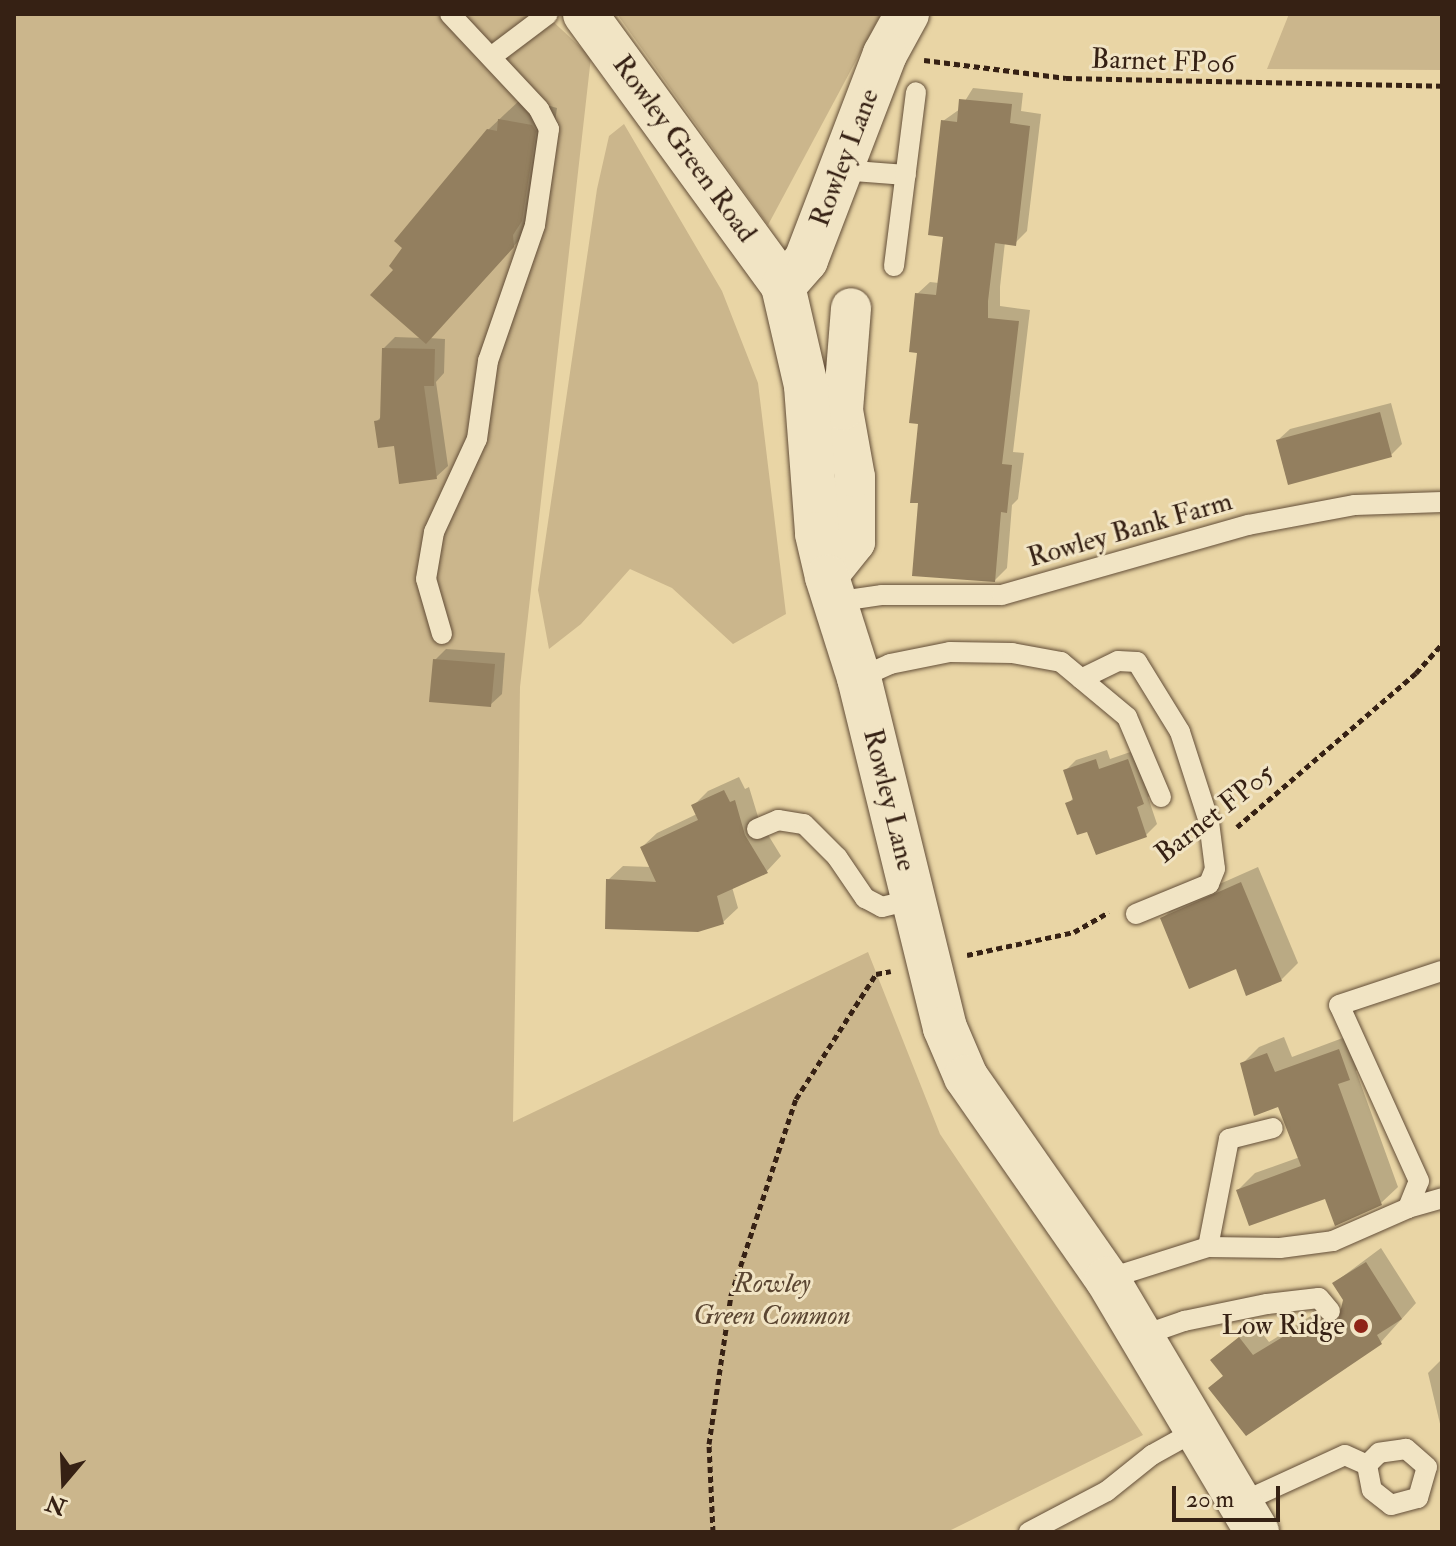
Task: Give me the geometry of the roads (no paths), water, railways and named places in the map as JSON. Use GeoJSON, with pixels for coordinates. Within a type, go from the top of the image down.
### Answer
{"type":"FeatureCollection","features":[{"type":"Feature","properties":{"kind":"street","name":"Rowley Green Road"},"geometry":{"type":"LineString","coordinates":[[585,14],[783,286]]}},
{"type":"Feature","properties":{"kind":"street","name":"Rowley Lane"},"geometry":{"type":"LineString","coordinates":[[907,14],[885,54],[806,260],[783,286],[806,386],[817,534],[830,589],[859,678],[945,1028],[966,1077],[1107,1279],[1248,1517]]}},
{"type":"Feature","properties":{"kind":"street"},"geometry":{"type":"LineString","coordinates":[[830,589],[855,542],[855,477],[843,410],[851,308]]}},
{"type":"Feature","properties":{"kind":"lane"},"geometry":{"type":"LineString","coordinates":[[442,634],[426,579],[434,532],[477,439],[488,361],[535,225],[549,129],[539,109],[450,14]]}},
{"type":"Feature","properties":{"kind":"lane"},"geometry":{"type":"LineString","coordinates":[[491,57],[548,14]]}},
{"type":"Feature","properties":{"kind":"lane"},"geometry":{"type":"LineString","coordinates":[[894,266],[916,92]]}},
{"type":"Feature","properties":{"kind":"lane"},"geometry":{"type":"LineString","coordinates":[[841,170],[906,175]]}},
{"type":"Feature","properties":{"kind":"lane","name":"Rowley Bank Farm"},"geometry":{"type":"LineString","coordinates":[[830,589],[882,595],[1002,595],[1248,525],[1355,505],[1442,502]]}},
{"type":"Feature","properties":{"kind":"lane"},"geometry":{"type":"LineString","coordinates":[[859,678],[890,664],[950,652],[1012,653],[1061,662],[1127,717],[1161,797]]}},
{"type":"Feature","properties":{"kind":"lane"},"geometry":{"type":"LineString","coordinates":[[1081,679],[1118,661],[1137,662],[1180,732],[1213,849],[1215,869],[1209,884],[1136,914]]}},
{"type":"Feature","properties":{"kind":"lane"},"geometry":{"type":"LineString","coordinates":[[757,829],[778,820],[804,824],[837,857],[865,898],[882,907],[914,899]]}},
{"type":"Feature","properties":{"kind":"lane"},"geometry":{"type":"LineString","coordinates":[[1408,1208],[1419,1181],[1339,1005],[1442,971]]}},
{"type":"Feature","properties":{"kind":"lane"},"geometry":{"type":"LineString","coordinates":[[1208,1247],[1229,1139],[1273,1128]]}},
{"type":"Feature","properties":{"kind":"lane"},"geometry":{"type":"LineString","coordinates":[[1107,1279],[1208,1247],[1280,1248],[1333,1241],[1408,1208],[1442,1198]]}},
{"type":"Feature","properties":{"kind":"lane"},"geometry":{"type":"LineString","coordinates":[[1141,1336],[1184,1321],[1267,1304],[1319,1298],[1330,1311]]}},
{"type":"Feature","properties":{"kind":"lane"},"geometry":{"type":"LineString","coordinates":[[1029,1532],[1107,1491],[1152,1455],[1197,1430]]}},
{"type":"Feature","properties":{"kind":"lane"},"geometry":{"type":"LineString","coordinates":[[1248,1517],[1345,1455],[1367,1465]]}},
{"type":"Feature","properties":{"kind":"place","name":"Low Ridge"},"geometry":{"type":"Point","coordinates":[1361,1326]}},
{"type":"Feature","properties":{"kind":"park label","name":"Rowley Green Common"},"geometry":{"type":"Point","coordinates":[772,1300]}}]}
